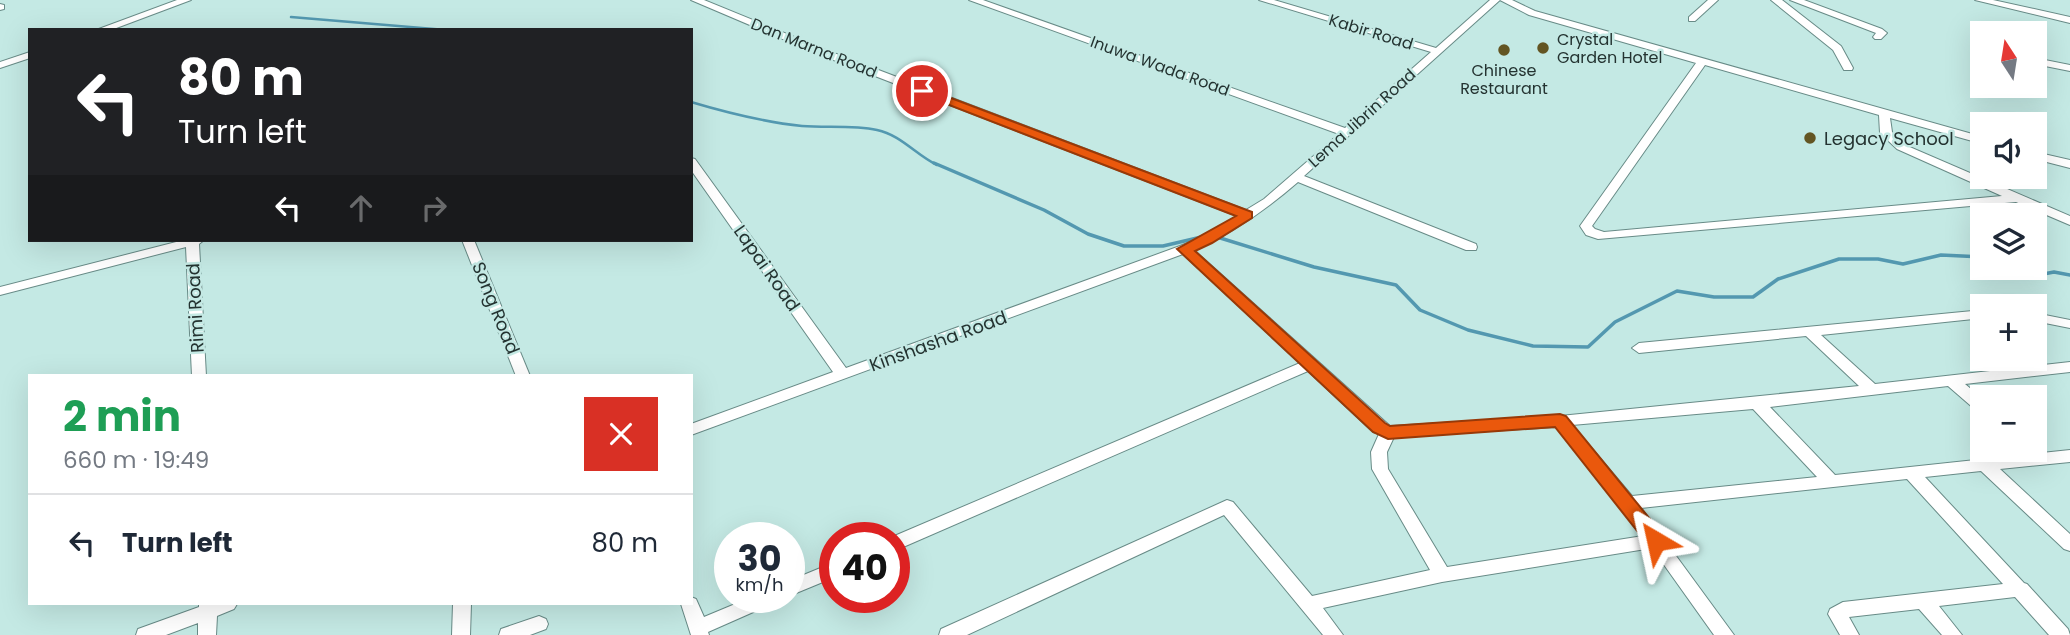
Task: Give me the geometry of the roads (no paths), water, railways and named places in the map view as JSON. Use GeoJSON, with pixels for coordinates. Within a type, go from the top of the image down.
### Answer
{"type":"FeatureCollection","features":[{"type":"Feature","properties":{"kind":"street"},"geometry":{"type":"LineString","coordinates":[[111,28],[186,0]]}},
{"type":"Feature","properties":{"kind":"street","name":"Dan Marna Road"},"geometry":{"type":"LineString","coordinates":[[696,0],[822,52],[1247,215]]}},
{"type":"Feature","properties":{"kind":"street","name":"Inuwa Wada Road"},"geometry":{"type":"LineString","coordinates":[[974,0],[1345,132]]}},
{"type":"Feature","properties":{"kind":"street","name":"Kabir Road"},"geometry":{"type":"LineString","coordinates":[[1264,0],[1437,51]]}},
{"type":"Feature","properties":{"kind":"street","name":"Lema Jibrin Road"},"geometry":{"type":"LineString","coordinates":[[1207,240],[1268,202],[1496,0]]}},
{"type":"Feature","properties":{"kind":"street"},"geometry":{"type":"LineString","coordinates":[[1505,0],[1532,13],[1970,137]]}},
{"type":"Feature","properties":{"kind":"street"},"geometry":{"type":"LineString","coordinates":[[1692,19],[1713,0]]}},
{"type":"Feature","properties":{"kind":"street"},"geometry":{"type":"LineString","coordinates":[[1776,0],[1837,48],[1848,68]]}},
{"type":"Feature","properties":{"kind":"street"},"geometry":{"type":"LineString","coordinates":[[1795,0],[1879,31],[1882,33],[1878,37]]}},
{"type":"Feature","properties":{"kind":"street"},"geometry":{"type":"LineString","coordinates":[[1980,0],[2070,20]]}},
{"type":"Feature","properties":{"kind":"street"},"geometry":{"type":"LineString","coordinates":[[0,65],[28,56]]}},
{"type":"Feature","properties":{"kind":"street"},"geometry":{"type":"LineString","coordinates":[[1702,62],[1586,226],[1590,232],[1602,236],[2016,198]]}},
{"type":"Feature","properties":{"kind":"street"},"geometry":{"type":"LineString","coordinates":[[2048,64],[2070,68]]}},
{"type":"Feature","properties":{"kind":"street"},"geometry":{"type":"LineString","coordinates":[[1884,114],[1886,133],[1901,147],[2070,221]]}},
{"type":"Feature","properties":{"kind":"street"},"geometry":{"type":"LineString","coordinates":[[2047,158],[2070,164]]}},
{"type":"Feature","properties":{"kind":"street","name":"Lapai Road"},"geometry":{"type":"LineString","coordinates":[[693,165],[843,375]]}},
{"type":"Feature","properties":{"kind":"street"},"geometry":{"type":"LineString","coordinates":[[1296,177],[1471,247]]}},
{"type":"Feature","properties":{"kind":"street","name":"Kinshasha Road"},"geometry":{"type":"LineString","coordinates":[[693,429],[1207,240]]}},
{"type":"Feature","properties":{"kind":"street"},"geometry":{"type":"LineString","coordinates":[[0,290],[186,242]]}},
{"type":"Feature","properties":{"kind":"street","name":"Rimi Road"},"geometry":{"type":"LineString","coordinates":[[194,242],[199,374]]}},
{"type":"Feature","properties":{"kind":"street","name":"Song Road"},"geometry":{"type":"LineString","coordinates":[[469,242],[522,374]]}},
{"type":"Feature","properties":{"kind":"street"},"geometry":{"type":"LineString","coordinates":[[1185,249],[1379,428],[1388,432],[1560,421],[1757,403],[2070,367]]}},
{"type":"Feature","properties":{"kind":"street"},"geometry":{"type":"LineString","coordinates":[[1639,348],[1970,315]]}},
{"type":"Feature","properties":{"kind":"street"},"geometry":{"type":"LineString","coordinates":[[2047,319],[2070,324]]}},
{"type":"Feature","properties":{"kind":"street"},"geometry":{"type":"LineString","coordinates":[[1809,331],[1871,389]]}},
{"type":"Feature","properties":{"kind":"street"},"geometry":{"type":"LineString","coordinates":[[910,537],[1311,365]]}},
{"type":"Feature","properties":{"kind":"street"},"geometry":{"type":"LineString","coordinates":[[1951,380],[1970,397]]}},
{"type":"Feature","properties":{"kind":"street"},"geometry":{"type":"LineString","coordinates":[[1757,403],[1832,482]]}},
{"type":"Feature","properties":{"kind":"street"},"geometry":{"type":"LineString","coordinates":[[1560,421],[1628,503],[1725,635]]}},
{"type":"Feature","properties":{"kind":"street"},"geometry":{"type":"LineString","coordinates":[[1388,432],[1380,452],[1380,469],[1443,575]]}},
{"type":"Feature","properties":{"kind":"street"},"geometry":{"type":"LineString","coordinates":[[2047,455],[2070,456]]}},
{"type":"Feature","properties":{"kind":"street"},"geometry":{"type":"LineString","coordinates":[[1628,503],[1986,466],[2003,462]]}},
{"type":"Feature","properties":{"kind":"street"},"geometry":{"type":"LineString","coordinates":[[1986,466],[2070,544]]}},
{"type":"Feature","properties":{"kind":"street"},"geometry":{"type":"LineString","coordinates":[[1911,473],[2061,635]]}},
{"type":"Feature","properties":{"kind":"street"},"geometry":{"type":"LineString","coordinates":[[948,635],[1227,506],[1334,635]]}},
{"type":"Feature","properties":{"kind":"street"},"geometry":{"type":"LineString","coordinates":[[1308,604],[1443,575],[1656,541]]}},
{"type":"Feature","properties":{"kind":"street"},"geometry":{"type":"LineString","coordinates":[[1850,635],[1837,614],[1843,610],[2021,589]]}},
{"type":"Feature","properties":{"kind":"street"},"geometry":{"type":"LineString","coordinates":[[1923,601],[1953,635]]}},
{"type":"Feature","properties":{"kind":"street"},"geometry":{"type":"LineString","coordinates":[[461,635],[463,605]]}},
{"type":"Feature","properties":{"kind":"street"},"geometry":{"type":"LineString","coordinates":[[690,605],[699,631],[737,613]]}},
{"type":"Feature","properties":{"kind":"street"},"geometry":{"type":"LineString","coordinates":[[145,635],[208,608],[207,635]]}},
{"type":"Feature","properties":{"kind":"street"},"geometry":{"type":"LineString","coordinates":[[508,635],[539,624]]}},
{"type":"Feature","properties":{"kind":"waterway"},"geometry":{"type":"LineString","coordinates":[[291,17],[422,28]]}},
{"type":"Feature","properties":{"kind":"waterway"},"geometry":{"type":"LineString","coordinates":[[693,103],[746,117],[788,124],[877,130],[894,136],[937,165]]}},
{"type":"Feature","properties":{"kind":"waterway"},"geometry":{"type":"LineString","coordinates":[[934,163],[1044,210],[1088,234],[1124,246],[1163,246],[1210,235]]}},
{"type":"Feature","properties":{"kind":"waterway"},"geometry":{"type":"LineString","coordinates":[[1217,237],[1314,267],[1396,285],[1420,310],[1468,330],[1533,346],[1588,347],[1615,322],[1677,291],[1714,297],[1753,297],[1778,279],[1839,259],[1878,259],[1903,264],[1941,255],[1970,256]]}},
{"type":"Feature","properties":{"kind":"waterway"},"geometry":{"type":"LineString","coordinates":[[2047,273],[2070,275]]}},
{"type":"Feature","properties":{"kind":"place","name":"Crystal Garden Hotel"},"geometry":{"type":"Point","coordinates":[1543,48]}},
{"type":"Feature","properties":{"kind":"place","name":"Chinese Restaurant"},"geometry":{"type":"Point","coordinates":[1504,50]}},
{"type":"Feature","properties":{"kind":"place","name":"Legacy School"},"geometry":{"type":"Point","coordinates":[1810,138]}}]}
